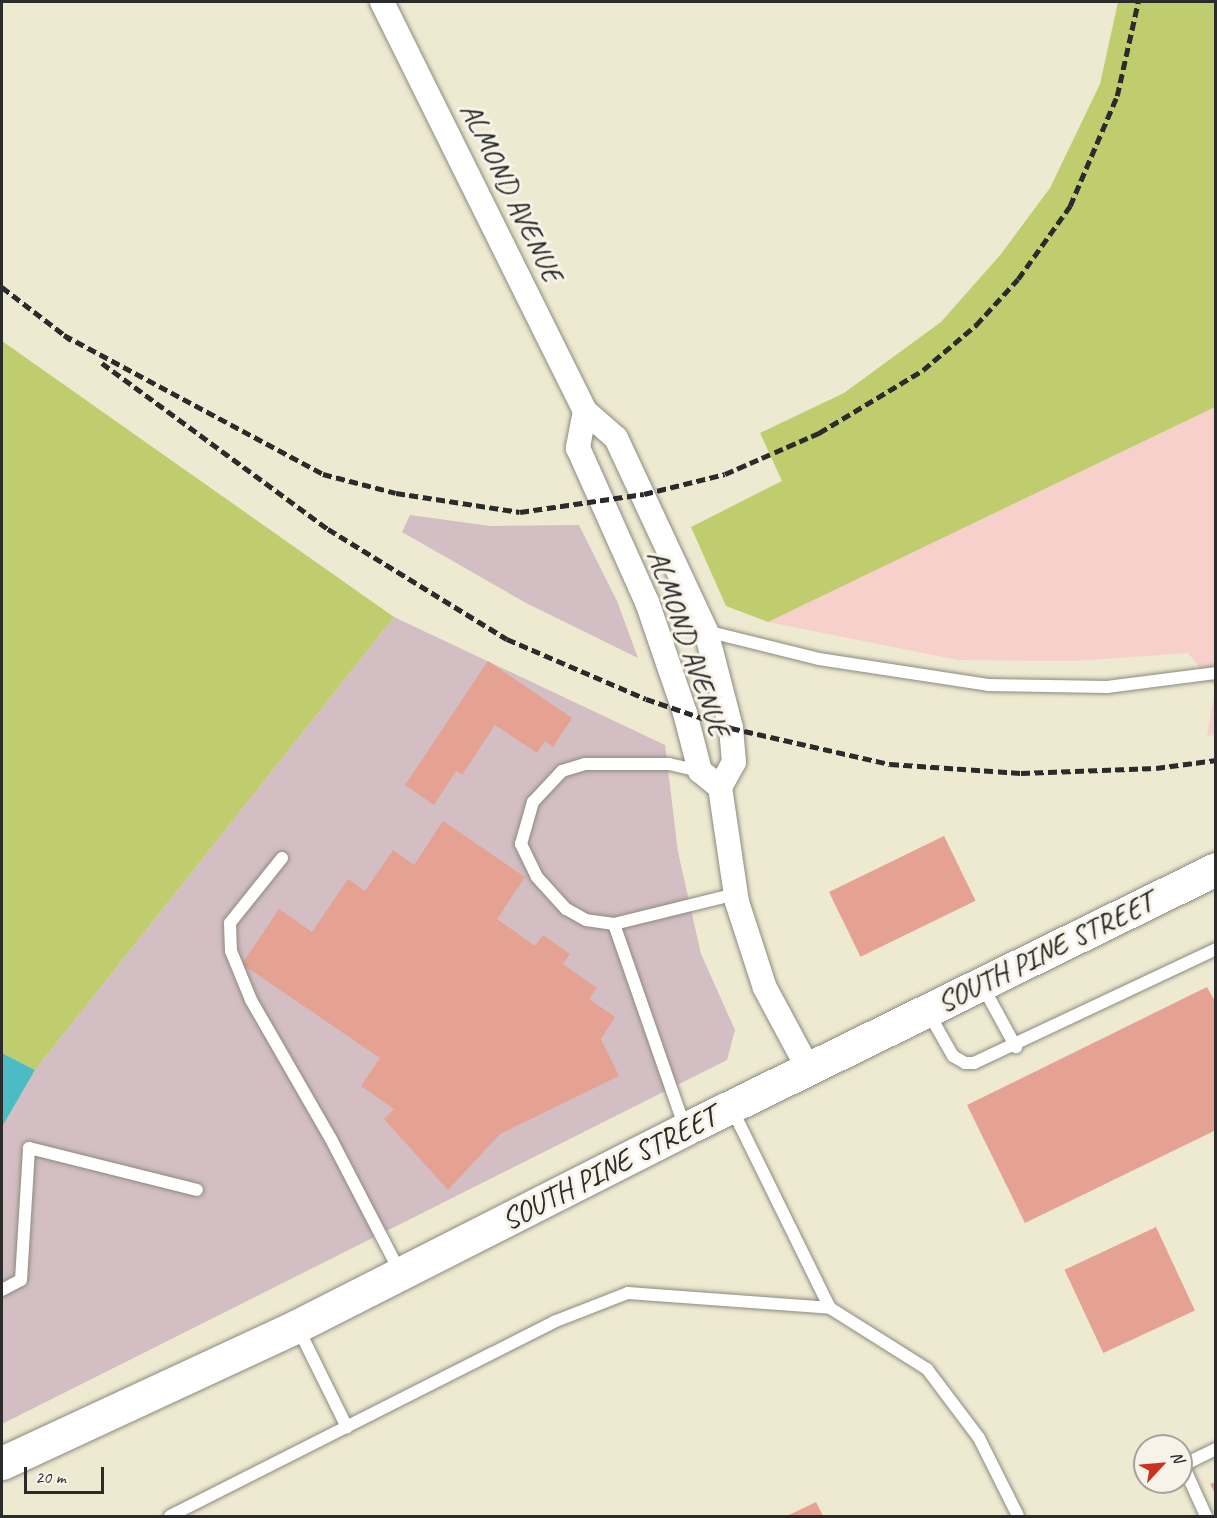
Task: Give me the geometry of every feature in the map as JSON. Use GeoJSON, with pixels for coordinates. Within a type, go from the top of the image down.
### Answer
{"type":"FeatureCollection","features":[{"type":"Feature","properties":{"kind":"main road","name":"SOUTH PINE STREET"},"geometry":{"type":"LineString","coordinates":[[2,1463],[297,1326],[685,1129],[1215,869]]}},
{"type":"Feature","properties":{"kind":"street","name":"ALMOND AVENUE"},"geometry":{"type":"LineString","coordinates":[[382,2],[585,411],[616,438],[706,631],[731,728],[734,762],[720,787],[700,771],[686,713],[647,602],[578,448],[585,411]]}},
{"type":"Feature","properties":{"kind":"street"},"geometry":{"type":"LineString","coordinates":[[720,787],[736,894],[765,988],[809,1070]]}},
{"type":"Feature","properties":{"kind":"lane"},"geometry":{"type":"LineString","coordinates":[[706,631],[819,659],[988,685],[1107,687],[1215,673]]}},
{"type":"Feature","properties":{"kind":"lane"},"geometry":{"type":"LineString","coordinates":[[700,771],[669,764],[585,764],[551,778],[533,802],[521,844],[537,877],[566,909],[586,920],[615,924],[736,894]]}},
{"type":"Feature","properties":{"kind":"lane"},"geometry":{"type":"LineString","coordinates":[[282,858],[230,923],[231,951],[251,999],[331,1139],[401,1273]]}},
{"type":"Feature","properties":{"kind":"lane"},"geometry":{"type":"LineString","coordinates":[[615,924],[685,1129]]}},
{"type":"Feature","properties":{"kind":"lane"},"geometry":{"type":"LineString","coordinates":[[927,1010],[953,1056],[965,1063],[1016,1047],[1215,949]]}},
{"type":"Feature","properties":{"kind":"lane"},"geometry":{"type":"LineString","coordinates":[[981,984],[1016,1047]]}},
{"type":"Feature","properties":{"kind":"lane"},"geometry":{"type":"LineString","coordinates":[[730,1107],[830,1308]]}},
{"type":"Feature","properties":{"kind":"lane"},"geometry":{"type":"LineString","coordinates":[[2,1290],[21,1280],[29,1148],[197,1190]]}},
{"type":"Feature","properties":{"kind":"lane"},"geometry":{"type":"LineString","coordinates":[[170,1516],[556,1321],[628,1293],[830,1308],[927,1369],[979,1438],[1018,1516]]}},
{"type":"Feature","properties":{"kind":"lane"},"geometry":{"type":"LineString","coordinates":[[297,1326],[347,1427]]}},
{"type":"Feature","properties":{"kind":"lane"},"geometry":{"type":"LineString","coordinates":[[1206,1516],[1183,1465],[1215,1449]]}},
{"type":"Feature","properties":{"kind":"shaded area"},"geometry":{"type":"Polygon","coordinates":[[[1215,407],[1215,688],[1188,653],[1074,661],[958,660],[768,622],[1215,407]]]}},
{"type":"Feature","properties":{"kind":"shaded area"},"geometry":{"type":"Polygon","coordinates":[[[410,515],[490,526],[579,525],[617,601],[638,658],[526,603],[402,532],[410,515]]]}},
{"type":"Feature","properties":{"kind":"shaded area"},"geometry":{"type":"Polygon","coordinates":[[[394,617],[665,745],[678,852],[701,954],[735,1030],[727,1060],[2,1424],[2,1127],[35,1070],[394,617]]]}},
{"type":"Feature","properties":{"kind":"shaded area"},"geometry":{"type":"Polygon","coordinates":[[[1215,690],[1215,735],[1207,736],[1215,690]]]}},
{"type":"Feature","properties":{"kind":"green space"},"geometry":{"type":"Polygon","coordinates":[[[1118,2],[1215,2],[1215,407],[768,622],[726,606],[691,527],[782,481],[760,433],[844,393],[941,322],[1001,254],[1050,188],[1100,84],[1118,2]]]}},
{"type":"Feature","properties":{"kind":"green space"},"geometry":{"type":"Polygon","coordinates":[[[2,341],[394,617],[35,1070],[2,1053],[2,341]]]}},
{"type":"Feature","properties":{"kind":"water"},"geometry":{"type":"Polygon","coordinates":[[[2,1053],[35,1070],[2,1127],[2,1053]]]}},
{"type":"Feature","properties":{"kind":"building"},"geometry":{"type":"Polygon","coordinates":[[[488,661],[572,718],[553,747],[545,741],[537,753],[495,725],[462,775],[456,771],[434,805],[405,785],[488,661]]]}},
{"type":"Feature","properties":{"kind":"building"},"geometry":{"type":"Polygon","coordinates":[[[443,821],[525,877],[497,919],[535,946],[543,935],[570,954],[563,964],[597,988],[589,999],[615,1017],[601,1039],[619,1076],[500,1134],[448,1190],[384,1119],[394,1109],[361,1086],[380,1058],[242,964],[279,909],[312,932],[348,879],[365,891],[393,850],[414,865],[443,821]]]}},
{"type":"Feature","properties":{"kind":"building"},"geometry":{"type":"Polygon","coordinates":[[[944,836],[976,901],[861,957],[829,892],[944,836]]]}},
{"type":"Feature","properties":{"kind":"building"},"geometry":{"type":"Polygon","coordinates":[[[1207,987],[1216,1003],[1216,1130],[1025,1223],[967,1105],[1207,987]]]}},
{"type":"Feature","properties":{"kind":"building"},"geometry":{"type":"Polygon","coordinates":[[[1156,1227],[1195,1310],[1103,1353],[1064,1270],[1156,1227]]]}},
{"type":"Feature","properties":{"kind":"building"},"geometry":{"type":"Polygon","coordinates":[[[1216,1482],[1216,1495],[1210,1484],[1216,1482]]]}},
{"type":"Feature","properties":{"kind":"building"},"geometry":{"type":"Polygon","coordinates":[[[816,1502],[823,1516],[787,1516],[816,1502]]]}},
{"type":"Feature","properties":{"kind":"railway"},"geometry":{"type":"LineString","coordinates":[[64,335],[323,474],[396,493],[520,512],[644,494],[725,474],[819,433],[923,370],[976,325],[1018,279],[1070,206],[1117,96],[1138,2]]}},
{"type":"Feature","properties":{"kind":"railway"},"geometry":{"type":"LineString","coordinates":[[2,287],[71,340]]}},
{"type":"Feature","properties":{"kind":"railway"},"geometry":{"type":"LineString","coordinates":[[102,363],[328,529],[507,639],[646,699],[731,728],[890,764],[1021,773],[1156,768],[1216,760]]}}]}
